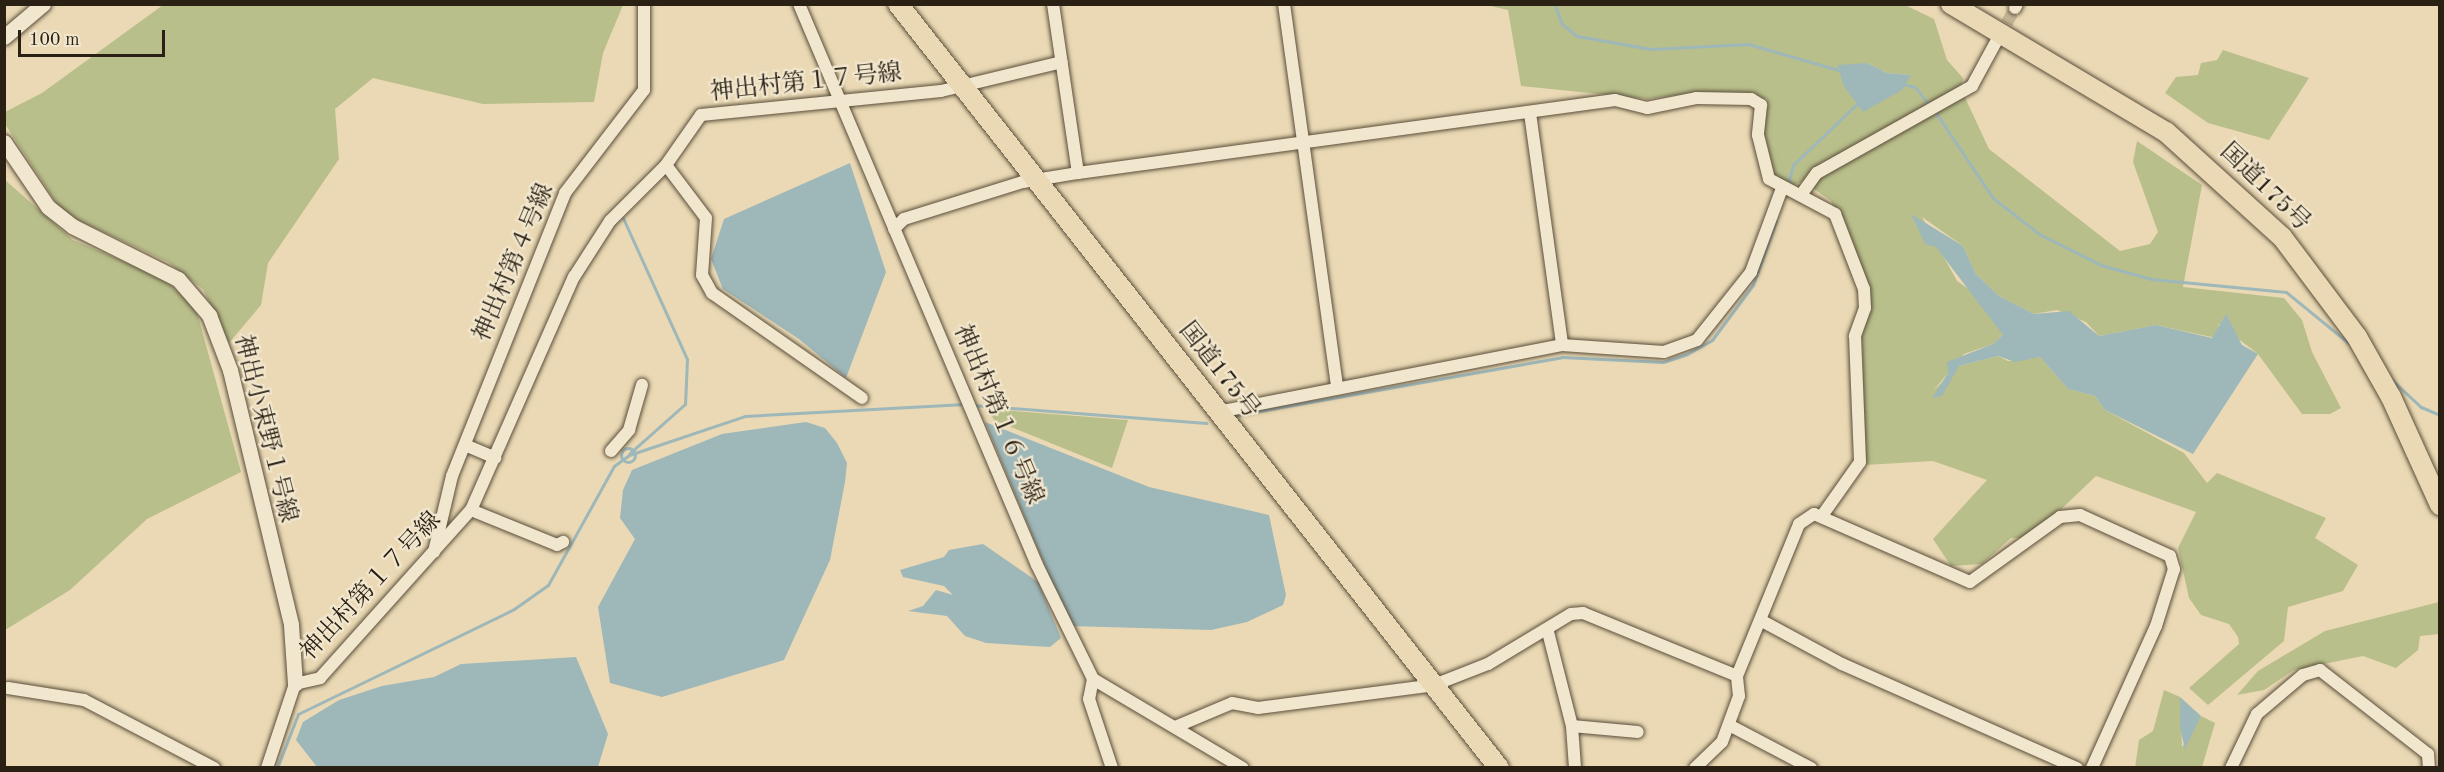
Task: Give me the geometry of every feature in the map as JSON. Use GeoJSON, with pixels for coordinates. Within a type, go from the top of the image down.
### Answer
{"type":"FeatureCollection","features":[{"type":"Feature","properties":{"kind":"highway","name":"国道175号"},"geometry":{"type":"LineString","coordinates":[[897,4],[1499,768]]}},
{"type":"Feature","properties":{"kind":"highway","name":"国道175号"},"geometry":{"type":"LineString","coordinates":[[1951,4],[2166,132],[2282,237],[2357,337],[2396,406],[2439,505]]}},
{"type":"Feature","properties":{"kind":"street"},"geometry":{"type":"LineString","coordinates":[[4,37],[43,4]]}},
{"type":"Feature","properties":{"kind":"street","name":"神出村第４号線"},"geometry":{"type":"LineString","coordinates":[[434,554],[465,445],[565,193],[644,90],[644,4]]}},
{"type":"Feature","properties":{"kind":"street","name":"神出村第１６号線"},"geometry":{"type":"LineString","coordinates":[[799,4],[1068,635],[1093,679]]}},
{"type":"Feature","properties":{"kind":"street"},"geometry":{"type":"LineString","coordinates":[[1053,4],[1078,173]]}},
{"type":"Feature","properties":{"kind":"street"},"geometry":{"type":"LineString","coordinates":[[1284,4],[1337,388]]}},
{"type":"Feature","properties":{"kind":"street"},"geometry":{"type":"LineString","coordinates":[[1803,192],[1817,173],[1972,86],[1997,40]]}},
{"type":"Feature","properties":{"kind":"street","name":"神出村第１７号線"},"geometry":{"type":"LineString","coordinates":[[267,768],[295,684],[320,678],[434,554],[471,510],[574,277],[610,221],[666,165],[701,115],[941,91],[958,84],[1062,62]]}},
{"type":"Feature","properties":{"kind":"street"},"geometry":{"type":"LineString","coordinates":[[894,229],[904,219],[1037,180],[1078,173],[1615,100],[1647,108],[1696,98],[1751,99],[1761,105],[1758,135],[1769,179],[1782,188],[1803,192],[1835,214],[1864,289],[1865,308],[1855,336],[1860,462],[1821,517]]}},
{"type":"Feature","properties":{"kind":"street"},"geometry":{"type":"LineString","coordinates":[[1530,112],[1562,345]]}},
{"type":"Feature","properties":{"kind":"street","name":"神出小束野１号線"},"geometry":{"type":"LineString","coordinates":[[4,142],[48,207],[72,226],[178,279],[209,315],[230,370],[291,625],[295,684]]}},
{"type":"Feature","properties":{"kind":"street"},"geometry":{"type":"LineString","coordinates":[[666,165],[706,218],[702,274],[712,292],[862,398]]}},
{"type":"Feature","properties":{"kind":"street"},"geometry":{"type":"LineString","coordinates":[[1218,412],[1562,345],[1664,352],[1696,340],[1751,272],[1782,188]]}},
{"type":"Feature","properties":{"kind":"street"},"geometry":{"type":"LineString","coordinates":[[611,451],[629,430],[642,385]]}},
{"type":"Feature","properties":{"kind":"street"},"geometry":{"type":"LineString","coordinates":[[465,445],[495,458]]}},
{"type":"Feature","properties":{"kind":"street"},"geometry":{"type":"LineString","coordinates":[[471,510],[557,545],[563,542]]}},
{"type":"Feature","properties":{"kind":"street"},"geometry":{"type":"LineString","coordinates":[[1695,768],[1722,742],[1739,696],[1737,676],[1762,621],[1799,524],[1814,514],[1970,582],[2060,517],[2080,515],[2170,555],[2174,569],[2156,627],[2092,768]]}},
{"type":"Feature","properties":{"kind":"street"},"geometry":{"type":"LineString","coordinates":[[1175,727],[1232,703],[1258,708],[1434,685],[1548,632],[1559,619],[1583,613],[1737,676]]}},
{"type":"Feature","properties":{"kind":"street"},"geometry":{"type":"LineString","coordinates":[[1762,621],[1842,664],[2077,768]]}},
{"type":"Feature","properties":{"kind":"street"},"geometry":{"type":"LineString","coordinates":[[1548,632],[1572,726],[1575,768]]}},
{"type":"Feature","properties":{"kind":"street"},"geometry":{"type":"LineString","coordinates":[[2231,768],[2257,714],[2303,675],[2320,670],[2428,754],[2428,768]]}},
{"type":"Feature","properties":{"kind":"street"},"geometry":{"type":"LineString","coordinates":[[1112,768],[1089,699],[1093,679],[1243,768]]}},
{"type":"Feature","properties":{"kind":"street"},"geometry":{"type":"LineString","coordinates":[[8,688],[84,700],[214,768]]}},
{"type":"Feature","properties":{"kind":"street"},"geometry":{"type":"LineString","coordinates":[[1729,725],[1811,768]]}},
{"type":"Feature","properties":{"kind":"street"},"geometry":{"type":"LineString","coordinates":[[1572,726],[1638,732]]}},
{"type":"Feature","properties":{"kind":"green space"},"geometry":{"type":"Polygon","coordinates":[[[163,5],[623,5],[603,53],[594,102],[483,104],[373,78],[335,109],[339,159],[268,263],[261,305],[229,343],[203,289],[168,262],[63,213],[5,124],[5,112],[42,93],[163,5]]]}},
{"type":"Feature","properties":{"kind":"green space"},"geometry":{"type":"Polygon","coordinates":[[[1486,5],[1905,5],[1934,19],[1947,60],[1963,78],[1961,89],[1989,149],[2120,251],[2150,244],[2158,232],[2133,162],[2137,141],[2202,185],[2183,287],[2284,298],[2302,320],[2312,352],[2341,408],[2330,414],[2302,414],[2258,354],[2219,324],[2216,338],[2156,325],[2099,336],[2086,322],[2057,310],[2034,314],[1999,296],[1976,274],[1963,246],[1922,217],[1957,281],[1976,294],[2003,335],[1993,344],[1964,354],[1933,391],[1959,366],[1998,356],[2008,361],[2040,357],[2068,389],[2095,396],[2105,410],[2184,453],[2207,483],[2217,473],[2326,518],[2315,538],[2358,565],[2343,591],[2288,607],[2284,641],[2208,705],[2189,688],[2239,644],[2238,637],[2229,624],[2201,615],[2189,598],[2178,548],[2196,512],[2096,476],[2031,538],[2011,538],[1982,564],[1951,566],[1933,539],[1987,480],[1933,461],[1865,465],[1862,337],[1871,306],[1831,201],[1803,181],[1791,186],[1775,177],[1763,127],[1767,99],[1692,93],[1648,99],[1521,86],[1508,10],[1486,5]],[[1867,63],[1843,85],[1911,75],[1887,73],[1867,63]]]}},
{"type":"Feature","properties":{"kind":"green space"},"geometry":{"type":"Polygon","coordinates":[[[2223,50],[2309,78],[2269,140],[2208,123],[2165,93],[2176,77],[2198,75],[2201,63],[2217,60],[2223,50]]]}},
{"type":"Feature","properties":{"kind":"green space"},"geometry":{"type":"Polygon","coordinates":[[[4,179],[73,240],[163,278],[196,309],[241,472],[147,519],[70,590],[5,630],[4,179]]]}},
{"type":"Feature","properties":{"kind":"green space"},"geometry":{"type":"Polygon","coordinates":[[[988,409],[1128,420],[1112,468],[994,420],[988,409]]]}},
{"type":"Feature","properties":{"kind":"green space"},"geometry":{"type":"Polygon","coordinates":[[[2439,602],[2439,634],[2420,636],[2418,650],[2396,668],[2363,656],[2294,670],[2264,690],[2237,695],[2258,671],[2325,631],[2439,602]]]}},
{"type":"Feature","properties":{"kind":"green space"},"geometry":{"type":"Polygon","coordinates":[[[2164,690],[2180,697],[2182,747],[2201,716],[2215,723],[2202,767],[2135,768],[2139,740],[2153,731],[2164,690]]]}},
{"type":"Feature","properties":{"kind":"water"},"geometry":{"type":"Polygon","coordinates":[[[1867,63],[1887,73],[1911,75],[1902,90],[1863,112],[1843,85],[1838,65],[1867,63]]]}},
{"type":"Feature","properties":{"kind":"water"},"geometry":{"type":"Polygon","coordinates":[[[850,163],[886,272],[846,378],[799,339],[723,289],[711,259],[724,219],[850,163]]]}},
{"type":"Feature","properties":{"kind":"water"},"geometry":{"type":"Polygon","coordinates":[[[1911,214],[1963,246],[1976,274],[1999,296],[2034,314],[2069,311],[2099,336],[2156,325],[2212,338],[2226,314],[2242,345],[2258,354],[2193,454],[2105,410],[2095,396],[2068,389],[2040,357],[2015,362],[1998,356],[1959,366],[1942,396],[1932,398],[1948,373],[1947,362],[1993,344],[2003,335],[1936,247],[1925,244],[1911,214]]]}},
{"type":"Feature","properties":{"kind":"water"},"geometry":{"type":"Polygon","coordinates":[[[806,422],[825,428],[837,443],[847,463],[830,560],[784,660],[662,697],[610,683],[598,607],[635,539],[620,518],[623,490],[632,470],[722,434],[806,422]]]}},
{"type":"Feature","properties":{"kind":"water"},"geometry":{"type":"Polygon","coordinates":[[[985,422],[1149,487],[1269,515],[1286,595],[1283,605],[1247,622],[1211,630],[1070,626],[985,422]]]}},
{"type":"Feature","properties":{"kind":"water"},"geometry":{"type":"Polygon","coordinates":[[[983,544],[1038,582],[1061,638],[1050,647],[986,643],[965,636],[947,616],[908,611],[923,606],[936,590],[953,595],[944,586],[903,577],[900,570],[944,557],[949,550],[983,544]]]}},
{"type":"Feature","properties":{"kind":"water"},"geometry":{"type":"Polygon","coordinates":[[[576,657],[608,734],[598,767],[317,767],[296,740],[303,722],[339,700],[382,686],[434,677],[461,664],[576,657]]]}},
{"type":"Feature","properties":{"kind":"water"},"geometry":{"type":"Polygon","coordinates":[[[2180,697],[2201,716],[2185,749],[2180,728],[2180,697]]]}},
{"type":"Feature","properties":{"kind":"waterway"},"geometry":{"type":"LineString","coordinates":[[1554,4],[1562,24],[1577,36],[1651,49],[1748,44],[1842,71]]}},
{"type":"Feature","properties":{"kind":"waterway"},"geometry":{"type":"LineString","coordinates":[[1903,84],[1915,87],[1929,105]]}},
{"type":"Feature","properties":{"kind":"waterway"},"geometry":{"type":"LineString","coordinates":[[1788,184],[1793,165],[1859,102]]}},
{"type":"Feature","properties":{"kind":"waterway"},"geometry":{"type":"LineString","coordinates":[[1934,110],[1993,198],[2039,234],[2101,265],[2151,279],[2286,292],[2351,345]]}},
{"type":"Feature","properties":{"kind":"waterway"},"geometry":{"type":"LineString","coordinates":[[623,218],[687,359],[685,404],[630,453]]}},
{"type":"Feature","properties":{"kind":"waterway"},"geometry":{"type":"LineString","coordinates":[[1232,416],[1562,357],[1663,362],[1687,354],[1712,340],[1753,285],[1776,221]]}},
{"type":"Feature","properties":{"kind":"waterway"},"geometry":{"type":"LineString","coordinates":[[2392,380],[2421,407],[2440,415]]}},
{"type":"Feature","properties":{"kind":"waterway"},"geometry":{"type":"LineString","coordinates":[[277,768],[298,714],[514,609],[548,585],[614,466],[629,455],[745,416],[965,404]]}},
{"type":"Feature","properties":{"kind":"waterway"},"geometry":{"type":"LineString","coordinates":[[972,405],[1206,423]]}},
{"type":"Feature","properties":{"kind":"waterway"},"geometry":{"type":"LineString","coordinates":[[625,448],[631,448],[635,455],[631,462],[625,462],[621,458],[621,452],[625,448]]}},
{"type":"Feature","properties":{"kind":"tunnel"},"geometry":{"type":"LineString","coordinates":[[1998,39],[2015,8]]}}]}
